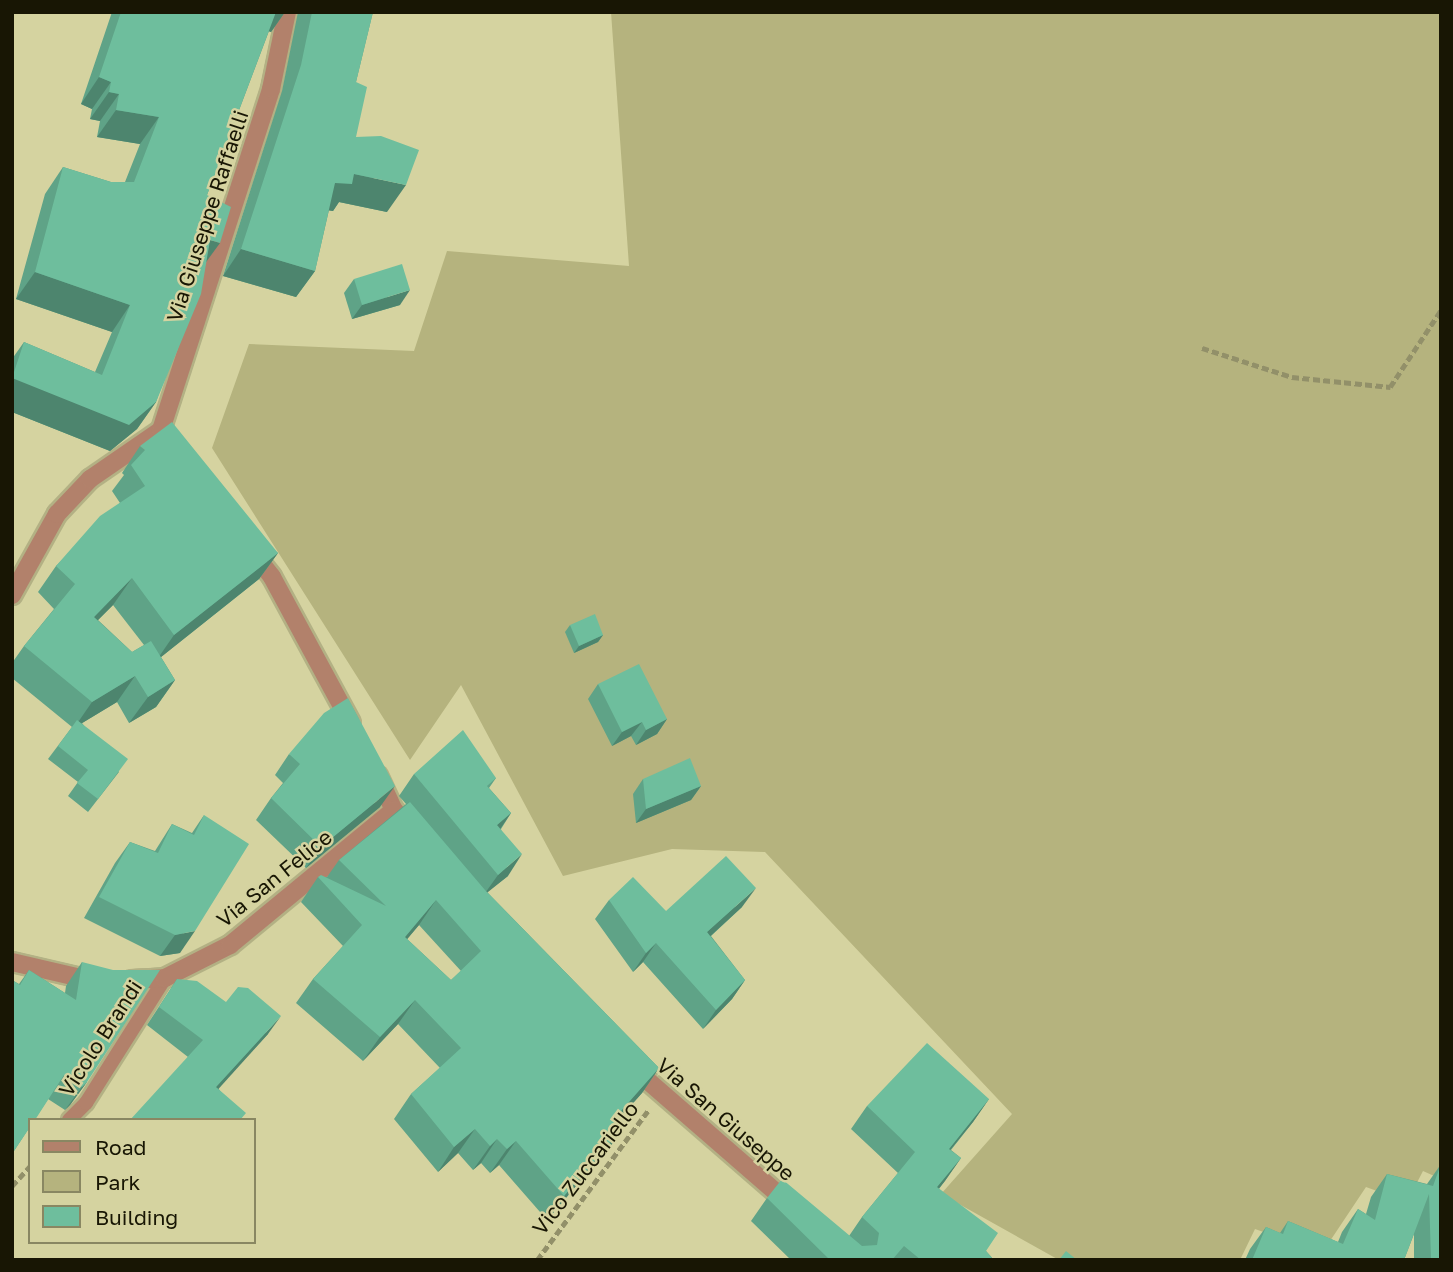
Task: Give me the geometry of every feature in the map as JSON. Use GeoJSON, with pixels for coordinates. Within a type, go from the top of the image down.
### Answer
{"type":"FeatureCollection","features":[{"type":"Feature","properties":{"kind":"street","name":"Via Giuseppe Raffaelli"},"geometry":{"type":"LineString","coordinates":[[161,430],[271,89],[287,12]]}},
{"type":"Feature","properties":{"kind":"street"},"geometry":{"type":"LineString","coordinates":[[12,594],[57,514],[90,479],[161,430],[174,450]]}},
{"type":"Feature","properties":{"kind":"street"},"geometry":{"type":"LineString","coordinates":[[239,534],[272,577],[358,734]]}},
{"type":"Feature","properties":{"kind":"street"},"geometry":{"type":"LineString","coordinates":[[370,760],[394,810],[422,842]]}},
{"type":"Feature","properties":{"kind":"street","name":"Via San Felice"},"geometry":{"type":"LineString","coordinates":[[12,962],[99,982],[165,978],[230,945],[394,810]]}},
{"type":"Feature","properties":{"kind":"street","name":"Via San Giuseppe"},"geometry":{"type":"LineString","coordinates":[[621,1056],[660,1096],[806,1218]]}},
{"type":"Feature","properties":{"kind":"lane","name":"Vicolo Brandi"},"geometry":{"type":"LineString","coordinates":[[71,1118],[86,1103],[165,978]]}},
{"type":"Feature","properties":{"kind":"path"},"geometry":{"type":"LineString","coordinates":[[1202,348],[1292,377],[1390,387],[1441,310]]}},
{"type":"Feature","properties":{"kind":"path","name":"Vico Zuccariello"},"geometry":{"type":"LineString","coordinates":[[537,1260],[660,1096]]}},
{"type":"Feature","properties":{"kind":"path"},"geometry":{"type":"LineString","coordinates":[[12,1186],[28,1168]]}},
{"type":"Feature","properties":{"kind":"green space"},"geometry":{"type":"Polygon","coordinates":[[[611,12],[1441,12],[1441,1179],[1423,1171],[1407,1202],[1366,1187],[1322,1253],[1255,1229],[1240,1260],[1059,1260],[941,1194],[1012,1114],[765,852],[672,849],[563,876],[461,685],[410,760],[212,448],[249,344],[414,351],[447,251],[629,266],[611,12]]]}},
{"type":"Feature","properties":{"kind":"building"},"geometry":{"type":"Polygon","coordinates":[[[121,12],[276,12],[207,195],[231,207],[220,243],[210,240],[201,294],[156,402],[129,425],[12,378],[24,342],[102,375],[130,305],[35,272],[63,167],[111,182],[134,182],[159,117],[116,110],[119,94],[109,92],[111,82],[99,77],[121,12]]]}},
{"type":"Feature","properties":{"kind":"building"},"geometry":{"type":"Polygon","coordinates":[[[312,12],[373,12],[356,82],[367,87],[356,137],[381,136],[419,150],[406,185],[354,174],[352,184],[335,183],[315,271],[241,249],[301,65],[312,12]]]}},
{"type":"Feature","properties":{"kind":"building"},"geometry":{"type":"Polygon","coordinates":[[[402,264],[410,290],[362,305],[354,279],[402,264]]]}},
{"type":"Feature","properties":{"kind":"building"},"geometry":{"type":"Polygon","coordinates":[[[172,422],[278,553],[174,635],[132,578],[94,617],[132,652],[151,641],[175,680],[148,697],[135,676],[92,702],[24,646],[75,584],[56,566],[100,516],[145,486],[131,465],[145,450],[140,446],[172,422]]]}},
{"type":"Feature","properties":{"kind":"building"},"geometry":{"type":"Polygon","coordinates":[[[595,614],[603,635],[579,646],[570,625],[595,614]]]}},
{"type":"Feature","properties":{"kind":"building"},"geometry":{"type":"Polygon","coordinates":[[[639,664],[667,719],[646,730],[642,722],[622,732],[598,684],[639,664]]]}},
{"type":"Feature","properties":{"kind":"building"},"geometry":{"type":"Polygon","coordinates":[[[348,698],[395,786],[321,847],[271,798],[300,764],[289,754],[324,713],[348,698]]]}},
{"type":"Feature","properties":{"kind":"building"},"geometry":{"type":"Polygon","coordinates":[[[77,720],[128,759],[98,799],[77,783],[88,770],[58,746],[77,720]]]}},
{"type":"Feature","properties":{"kind":"building"},"geometry":{"type":"Polygon","coordinates":[[[463,730],[496,778],[487,786],[511,813],[497,825],[522,854],[498,875],[414,774],[463,730]]]}},
{"type":"Feature","properties":{"kind":"building"},"geometry":{"type":"Polygon","coordinates":[[[690,758],[701,786],[646,809],[643,779],[690,758]]]}},
{"type":"Feature","properties":{"kind":"building"},"geometry":{"type":"Polygon","coordinates":[[[410,802],[485,890],[659,1068],[621,1111],[630,1119],[564,1196],[516,1141],[507,1149],[497,1139],[490,1146],[475,1129],[454,1147],[411,1094],[461,1048],[415,1000],[380,1037],[313,979],[362,925],[318,877],[321,875],[386,906],[339,860],[410,802]],[[436,900],[405,937],[451,980],[481,951],[436,900]]]}},
{"type":"Feature","properties":{"kind":"building"},"geometry":{"type":"Polygon","coordinates":[[[204,815],[249,844],[195,931],[175,935],[99,897],[130,842],[158,853],[172,824],[194,835],[204,815]]]}},
{"type":"Feature","properties":{"kind":"building"},"geometry":{"type":"Polygon","coordinates":[[[726,856],[756,888],[707,932],[745,980],[716,1010],[656,943],[646,953],[609,900],[633,877],[666,911],[726,856]]]}},
{"type":"Feature","properties":{"kind":"building"},"geometry":{"type":"Polygon","coordinates":[[[82,962],[113,970],[160,970],[87,1082],[82,1087],[64,1075],[36,1118],[28,1118],[28,1130],[14,1151],[12,980],[20,985],[29,970],[76,1000],[82,962]]]}},
{"type":"Feature","properties":{"kind":"building"},"geometry":{"type":"Polygon","coordinates":[[[177,979],[197,981],[226,1002],[238,987],[248,988],[281,1016],[216,1087],[246,1113],[242,1118],[132,1118],[203,1040],[159,1007],[177,979]]]}},
{"type":"Feature","properties":{"kind":"building"},"geometry":{"type":"Polygon","coordinates":[[[927,1043],[989,1099],[949,1149],[961,1158],[937,1187],[998,1233],[986,1251],[994,1260],[921,1260],[904,1246],[892,1260],[830,1260],[767,1198],[782,1179],[862,1246],[877,1245],[879,1233],[862,1217],[915,1152],[867,1106],[927,1043]]]}},
{"type":"Feature","properties":{"kind":"building"},"geometry":{"type":"Polygon","coordinates":[[[1441,1164],[1441,1260],[1431,1260],[1429,1194],[1404,1260],[1252,1260],[1266,1227],[1283,1234],[1288,1221],[1343,1244],[1358,1209],[1375,1220],[1387,1174],[1433,1186],[1441,1164]]]}},
{"type":"Feature","properties":{"kind":"building"},"geometry":{"type":"Polygon","coordinates":[[[1066,1251],[1077,1260],[1059,1260],[1066,1251]]]}}]}
